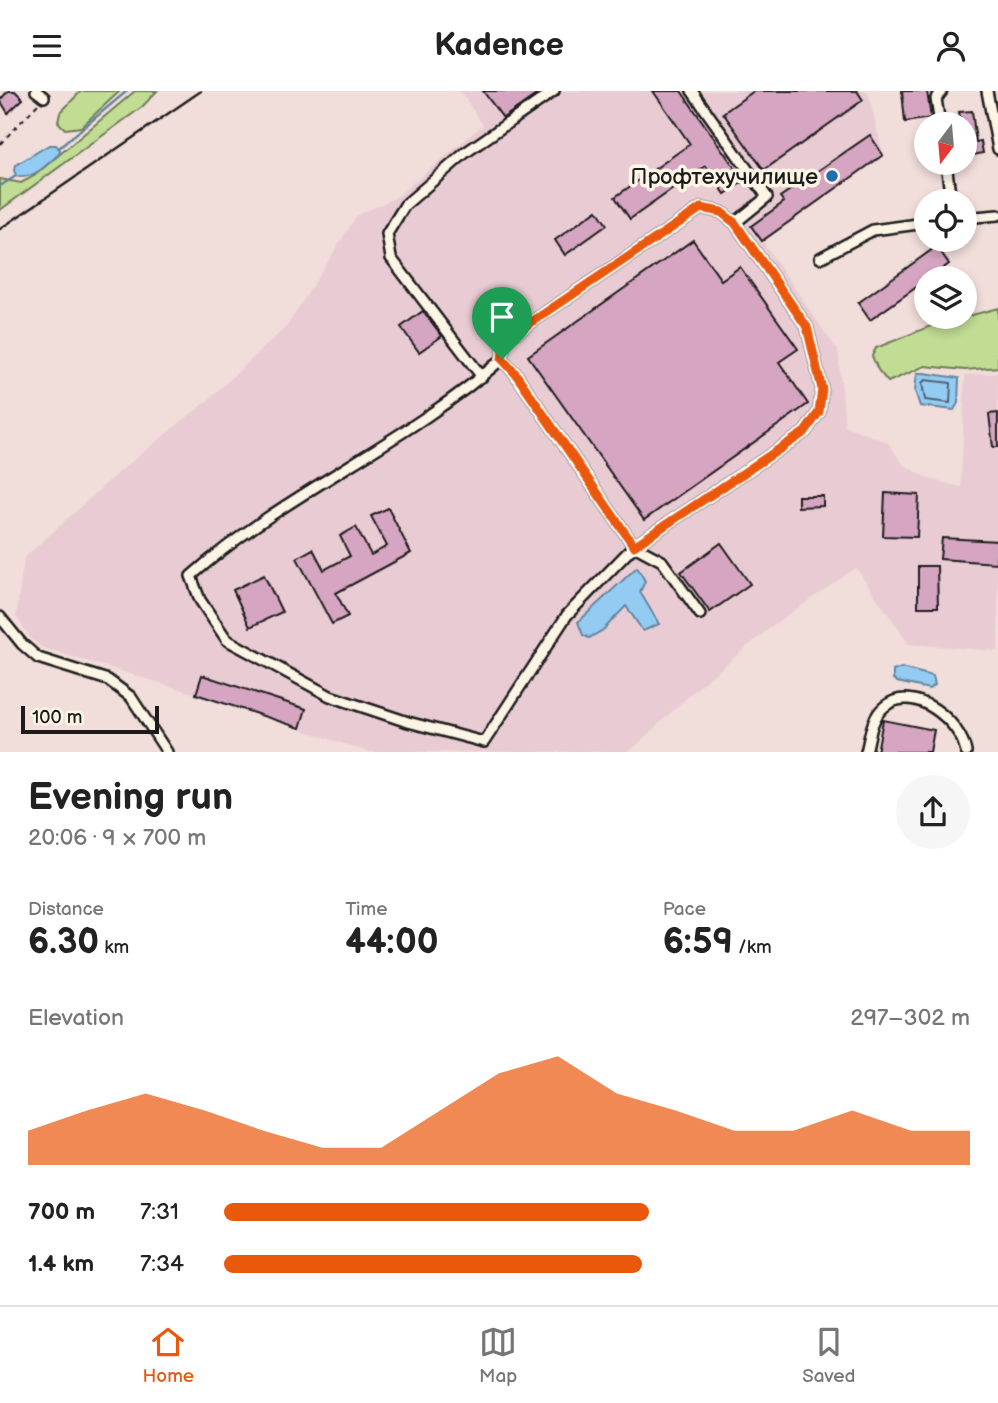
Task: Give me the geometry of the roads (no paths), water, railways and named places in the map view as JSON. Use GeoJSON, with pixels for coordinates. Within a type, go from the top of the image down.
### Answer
{"type":"FeatureCollection","features":[{"type":"Feature","properties":{"kind":"street"},"geometry":{"type":"LineString","coordinates":[[482,377],[391,258],[387,234],[405,205],[465,153],[554,91]]}},
{"type":"Feature","properties":{"kind":"street"},"geometry":{"type":"LineString","coordinates":[[692,91],[767,197],[735,223]]}},
{"type":"Feature","properties":{"kind":"street"},"geometry":{"type":"LineString","coordinates":[[938,112],[936,99],[942,91]]}},
{"type":"Feature","properties":{"kind":"street"},"geometry":{"type":"LineString","coordinates":[[987,91],[998,149]]}},
{"type":"Feature","properties":{"kind":"street"},"geometry":{"type":"LineString","coordinates":[[701,208],[721,212],[735,223],[807,327],[822,389],[819,412],[805,432],[634,546],[567,615],[484,742],[408,722],[330,696],[227,640],[200,600],[191,576],[286,505],[429,416],[502,359],[505,340],[701,208]]}},
{"type":"Feature","properties":{"kind":"street"},"geometry":{"type":"LineString","coordinates":[[977,217],[998,215]]}},
{"type":"Feature","properties":{"kind":"street"},"geometry":{"type":"LineString","coordinates":[[820,258],[873,230],[914,225]]}},
{"type":"Feature","properties":{"kind":"street"},"geometry":{"type":"LineString","coordinates":[[502,359],[515,373],[634,546],[662,561],[700,614]]}},
{"type":"Feature","properties":{"kind":"street"},"geometry":{"type":"LineString","coordinates":[[0,617],[22,644],[38,658],[108,680],[131,697],[167,752]]}},
{"type":"Feature","properties":{"kind":"street"},"geometry":{"type":"LineString","coordinates":[[866,752],[874,719],[880,711],[891,702],[907,699],[921,702],[944,716],[961,737],[966,752]]}},
{"type":"Feature","properties":{"kind":"water"},"geometry":{"type":"Polygon","coordinates":[[[49,145],[56,145],[60,150],[59,154],[34,174],[16,176],[16,165],[49,145]]]}},
{"type":"Feature","properties":{"kind":"water"},"geometry":{"type":"Polygon","coordinates":[[[917,373],[959,378],[958,403],[954,410],[920,406],[915,391],[917,373]]]}},
{"type":"Feature","properties":{"kind":"water"},"geometry":{"type":"Polygon","coordinates":[[[637,567],[645,581],[640,592],[659,624],[643,631],[626,606],[603,630],[589,638],[583,635],[578,622],[637,567]]]}},
{"type":"Feature","properties":{"kind":"water"},"geometry":{"type":"Polygon","coordinates":[[[901,668],[933,676],[935,685],[929,689],[897,682],[893,679],[893,671],[901,668]]]}},
{"type":"Feature","properties":{"kind":"waterway"},"geometry":{"type":"LineString","coordinates":[[59,148],[127,91]]}},
{"type":"Feature","properties":{"kind":"waterway"},"geometry":{"type":"LineString","coordinates":[[0,186],[16,176]]}},
{"type":"Feature","properties":{"kind":"railway"},"geometry":{"type":"LineString","coordinates":[[0,229],[201,91]]}},
{"type":"Feature","properties":{"kind":"place","name":"Профтехучилище"},"geometry":{"type":"Point","coordinates":[832,176]}}]}
